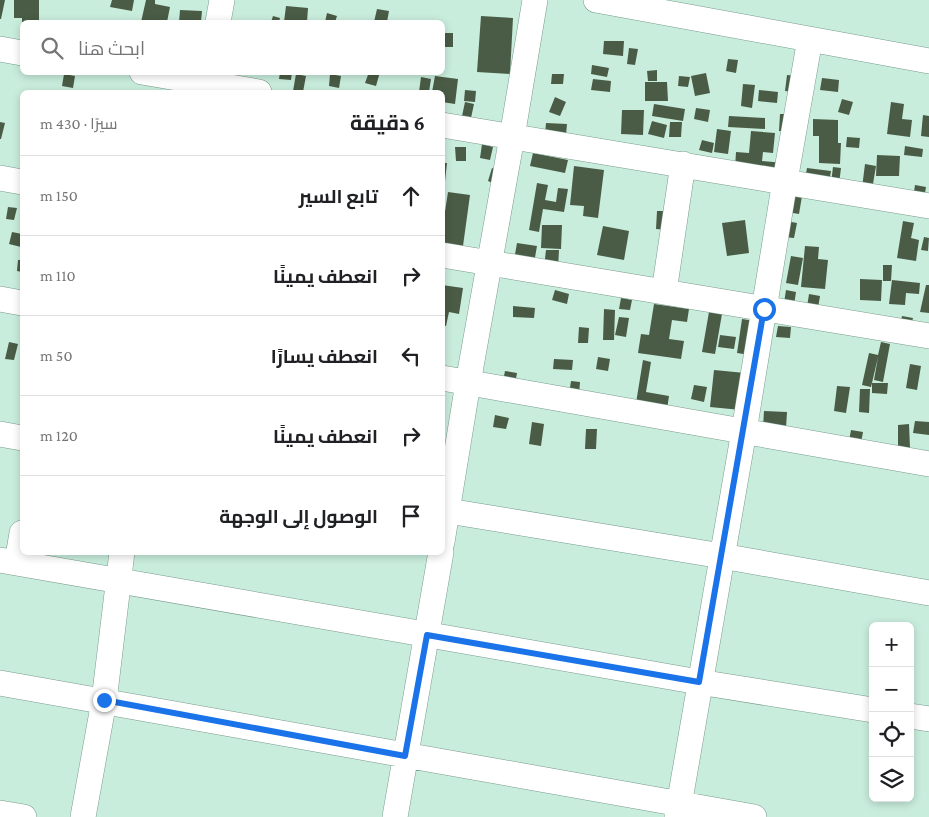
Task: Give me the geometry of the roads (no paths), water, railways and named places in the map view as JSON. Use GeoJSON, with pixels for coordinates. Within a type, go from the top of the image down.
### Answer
{"type":"FeatureCollection","features":[{"type":"Feature","properties":{"kind":"street"},"geometry":{"type":"LineString","coordinates":[[218,20],[222,0]]}},
{"type":"Feature","properties":{"kind":"street"},"geometry":{"type":"LineString","coordinates":[[534,0],[512,137],[445,511],[929,592]]}},
{"type":"Feature","properties":{"kind":"street"},"geometry":{"type":"LineString","coordinates":[[596,0],[929,61]]}},
{"type":"Feature","properties":{"kind":"street"},"geometry":{"type":"LineString","coordinates":[[678,811],[810,39]]}},
{"type":"Feature","properties":{"kind":"street"},"geometry":{"type":"LineString","coordinates":[[0,49],[20,53]]}},
{"type":"Feature","properties":{"kind":"street"},"geometry":{"type":"LineString","coordinates":[[160,75],[248,90]]}},
{"type":"Feature","properties":{"kind":"street"},"geometry":{"type":"LineString","coordinates":[[445,126],[785,180],[929,206]]}},
{"type":"Feature","properties":{"kind":"street"},"geometry":{"type":"LineString","coordinates":[[664,292],[683,164]]}},
{"type":"Feature","properties":{"kind":"street"},"geometry":{"type":"LineString","coordinates":[[0,178],[20,182]]}},
{"type":"Feature","properties":{"kind":"street"},"geometry":{"type":"LineString","coordinates":[[445,256],[929,336]]}},
{"type":"Feature","properties":{"kind":"street"},"geometry":{"type":"LineString","coordinates":[[0,299],[20,303]]}},
{"type":"Feature","properties":{"kind":"street"},"geometry":{"type":"LineString","coordinates":[[445,379],[929,464]]}},
{"type":"Feature","properties":{"kind":"street"},"geometry":{"type":"LineString","coordinates":[[0,434],[20,438]]}},
{"type":"Feature","properties":{"kind":"street"},"geometry":{"type":"LineString","coordinates":[[20,537],[9,562],[699,682],[869,709]]}},
{"type":"Feature","properties":{"kind":"street"},"geometry":{"type":"LineString","coordinates":[[83,817],[104,700],[122,555]]}},
{"type":"Feature","properties":{"kind":"street"},"geometry":{"type":"LineString","coordinates":[[395,817],[440,555]]}},
{"type":"Feature","properties":{"kind":"street"},"geometry":{"type":"LineString","coordinates":[[0,683],[104,700],[405,756],[678,811],[754,817]]}},
{"type":"Feature","properties":{"kind":"street"},"geometry":{"type":"LineString","coordinates":[[914,717],[929,719]]}},
{"type":"Feature","properties":{"kind":"street"},"geometry":{"type":"LineString","coordinates":[[0,813],[24,817]]}}]}
